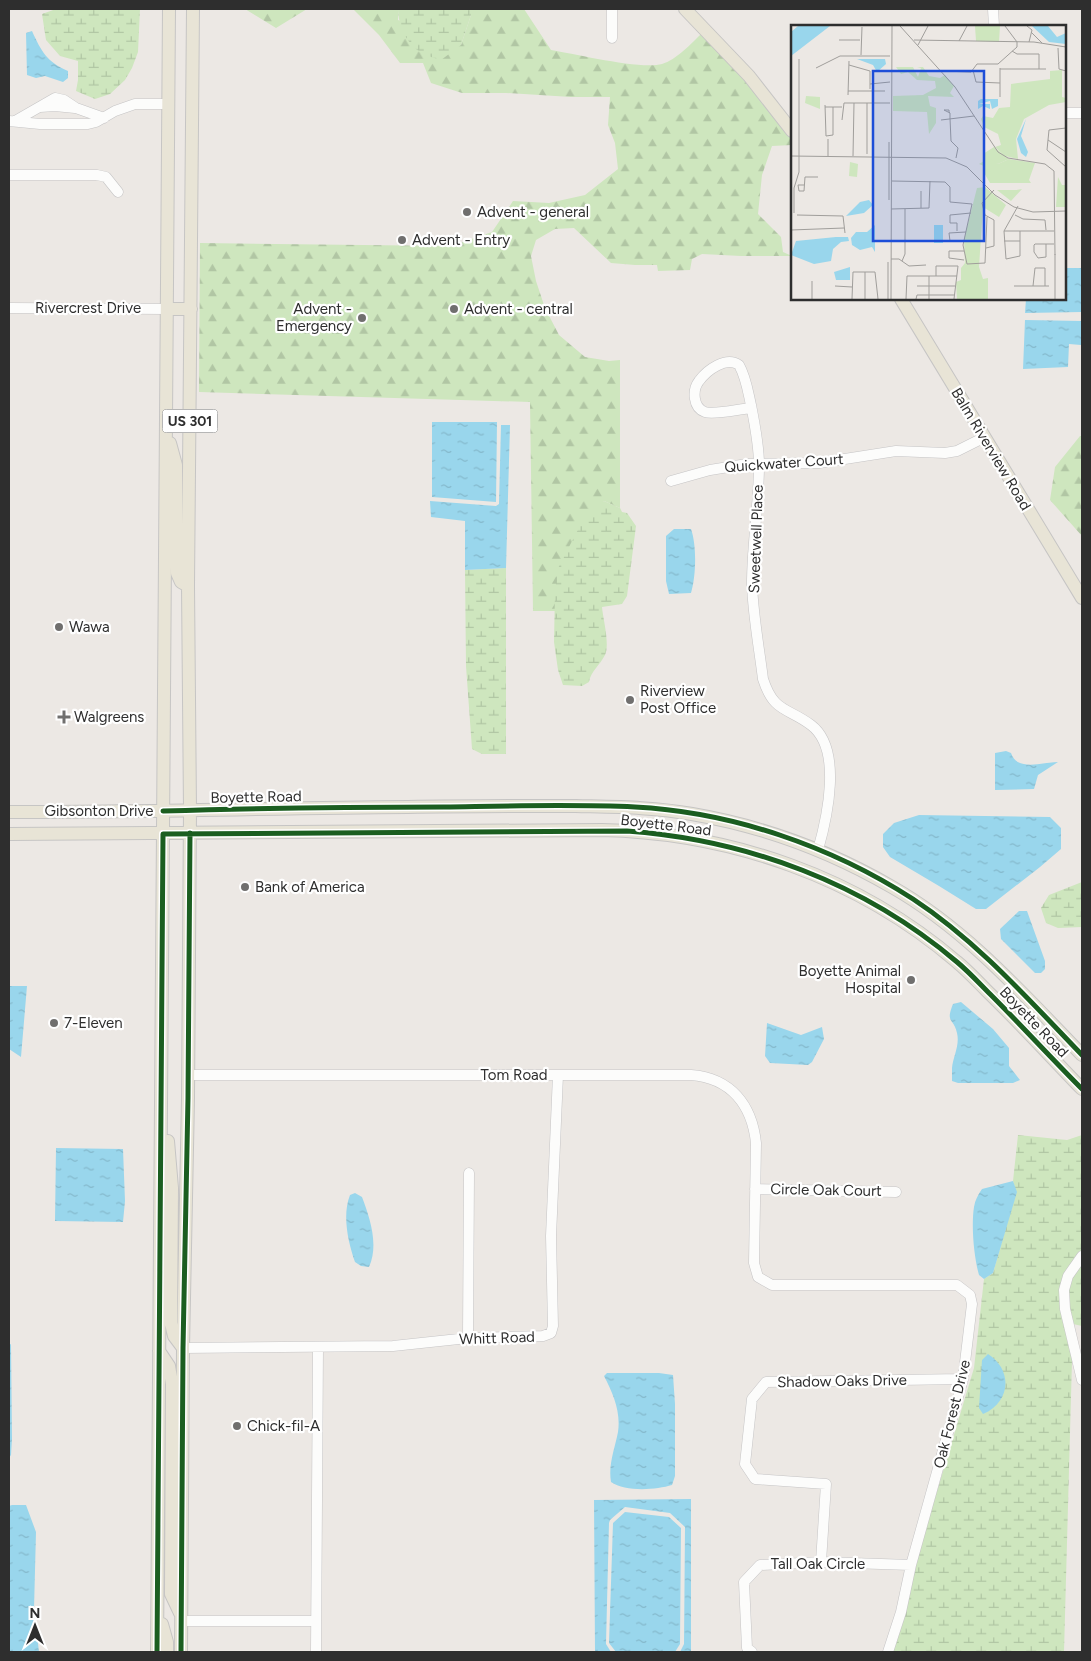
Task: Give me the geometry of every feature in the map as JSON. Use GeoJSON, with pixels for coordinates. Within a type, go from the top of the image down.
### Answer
{"type":"FeatureCollection","features":[{"type":"Feature","properties":{"kind":"main road","name":"US 301"},"geometry":{"type":"LineString","coordinates":[[157,1652],[169,9]]}},
{"type":"Feature","properties":{"kind":"main road","name":"US 301"},"geometry":{"type":"LineString","coordinates":[[180,1652],[190,833],[188,586],[193,9]]}},
{"type":"Feature","properties":{"kind":"main road"},"geometry":{"type":"LineString","coordinates":[[686,9],[749,76],[791,129]]}},
{"type":"Feature","properties":{"kind":"main road","name":"Balm Riverview Road"},"geometry":{"type":"LineString","coordinates":[[902,300],[1082,598]]}},
{"type":"Feature","properties":{"kind":"main road"},"geometry":{"type":"LineString","coordinates":[[167,309],[191,309]]}},
{"type":"Feature","properties":{"kind":"main road"},"geometry":{"type":"LineString","coordinates":[[166,434],[176,466],[177,573],[181,582],[188,586]]}},
{"type":"Feature","properties":{"kind":"main road","name":"Boyette Road"},"geometry":{"type":"LineString","coordinates":[[190,810],[511,806],[635,807],[689,813],[771,833],[852,865],[895,888],[942,919],[1006,977],[1082,1055]]}},
{"type":"Feature","properties":{"kind":"main road","name":"Gibsonton Drive"},"geometry":{"type":"LineString","coordinates":[[9,812],[190,810]]}},
{"type":"Feature","properties":{"kind":"main road","name":"Boyette Road"},"geometry":{"type":"LineString","coordinates":[[163,834],[627,831],[685,837],[744,850],[829,880],[874,903],[919,932],[959,963],[1082,1090]]}},
{"type":"Feature","properties":{"kind":"main road","name":"Gibsonton Drive"},"geometry":{"type":"LineString","coordinates":[[9,834],[163,834]]}},
{"type":"Feature","properties":{"kind":"main road"},"geometry":{"type":"LineString","coordinates":[[161,1120],[168,1145],[172,1188],[171,1323],[174,1336],[183,1348]]}},
{"type":"Feature","properties":{"kind":"main road"},"geometry":{"type":"LineString","coordinates":[[159,1351],[169,1366],[172,1384],[170,1594],[181,1618]]}},
{"type":"Feature","properties":{"kind":"main road"},"geometry":{"type":"LineString","coordinates":[[158,1610],[167,1642],[167,1652]]}},
{"type":"Feature","properties":{"kind":"street"},"geometry":{"type":"LineString","coordinates":[[612,9],[612,38]]}},
{"type":"Feature","properties":{"kind":"street"},"geometry":{"type":"LineString","coordinates":[[994,9],[994,25]]}},
{"type":"Feature","properties":{"kind":"street"},"geometry":{"type":"LineString","coordinates":[[12,121],[44,107],[50,100],[60,98],[76,108],[104,118]]}},
{"type":"Feature","properties":{"kind":"street"},"geometry":{"type":"LineString","coordinates":[[12,121],[88,124],[135,104],[168,104]]}},
{"type":"Feature","properties":{"kind":"street"},"geometry":{"type":"LineString","coordinates":[[44,107],[51,124]]}},
{"type":"Feature","properties":{"kind":"street"},"geometry":{"type":"LineString","coordinates":[[1066,112],[1082,112]]}},
{"type":"Feature","properties":{"kind":"street"},"geometry":{"type":"LineString","coordinates":[[9,175],[97,175],[106,177],[118,192]]}},
{"type":"Feature","properties":{"kind":"street","name":"Rivercrest Drive"},"geometry":{"type":"LineString","coordinates":[[9,308],[167,309]]}},
{"type":"Feature","properties":{"kind":"street","name":"Sweetwell Place"},"geometry":{"type":"LineString","coordinates":[[751,408],[712,413],[703,411],[695,400],[695,389],[705,374],[723,363],[735,362],[743,373],[751,408],[759,463],[752,584],[763,679],[767,691],[774,702],[817,730],[828,752],[829,782],[827,808],[818,850]]}},
{"type":"Feature","properties":{"kind":"street","name":"Quickwater Court"},"geometry":{"type":"LineString","coordinates":[[671,481],[723,467],[759,463],[819,463],[896,451],[945,453],[957,451],[984,437]]}},
{"type":"Feature","properties":{"kind":"street","name":"Tom Road"},"geometry":{"type":"LineString","coordinates":[[188,1075],[691,1075],[707,1078],[724,1086],[736,1095],[744,1104],[752,1120],[756,1143],[755,1189]]}},
{"type":"Feature","properties":{"kind":"street","name":"Whitt Road"},"geometry":{"type":"LineString","coordinates":[[183,1348],[393,1346],[468,1338],[543,1336],[551,1333],[553,1329],[551,1236],[558,1075]]}},
{"type":"Feature","properties":{"kind":"street"},"geometry":{"type":"LineString","coordinates":[[468,1338],[470,1173]]}},
{"type":"Feature","properties":{"kind":"street","name":"Circle Oak Court"},"geometry":{"type":"LineString","coordinates":[[755,1189],[896,1192]]}},
{"type":"Feature","properties":{"kind":"street","name":"Oak Forest Drive"},"geometry":{"type":"LineString","coordinates":[[755,1189],[754,1264],[758,1278],[772,1285],[957,1286],[970,1295],[972,1304],[963,1379],[901,1612],[888,1652]]}},
{"type":"Feature","properties":{"kind":"street"},"geometry":{"type":"LineString","coordinates":[[1082,1256],[1068,1276],[1064,1290],[1065,1308],[1082,1380]]}},
{"type":"Feature","properties":{"kind":"street"},"geometry":{"type":"LineString","coordinates":[[316,1652],[318,1347]]}},
{"type":"Feature","properties":{"kind":"street","name":"Shadow Oaks Drive"},"geometry":{"type":"LineString","coordinates":[[821,1562],[826,1484],[754,1479],[745,1464],[752,1399],[766,1382],[963,1379]]}},
{"type":"Feature","properties":{"kind":"street","name":"Tall Oak Circle"},"geometry":{"type":"LineString","coordinates":[[752,1652],[747,1648],[744,1582],[760,1565],[821,1562],[912,1565]]}},
{"type":"Feature","properties":{"kind":"street"},"geometry":{"type":"LineString","coordinates":[[181,1618],[316,1621]]}},
{"type":"Feature","properties":{"kind":"green space"},"geometry":{"type":"Polygon","coordinates":[[[56,9],[140,9],[138,52],[125,80],[110,94],[95,99],[76,91],[78,61],[60,56],[46,40],[42,14],[56,9]]]}},
{"type":"Feature","properties":{"kind":"green space"},"geometry":{"type":"Polygon","coordinates":[[[245,9],[307,9],[276,28],[245,9]]]}},
{"type":"Feature","properties":{"kind":"green space"},"geometry":{"type":"Polygon","coordinates":[[[353,9],[398,9],[398,20],[461,45],[471,15],[471,9],[524,9],[551,50],[639,65],[662,64],[673,59],[702,33],[746,80],[791,137],[791,145],[772,146],[762,175],[758,214],[781,237],[783,252],[791,256],[702,254],[692,259],[690,270],[658,271],[657,265],[611,263],[574,228],[555,229],[536,240],[531,256],[536,281],[545,308],[559,335],[585,357],[609,361],[620,360],[620,508],[604,501],[556,605],[555,611],[533,611],[530,402],[199,392],[200,243],[451,246],[492,232],[513,201],[549,203],[585,195],[618,169],[615,143],[608,125],[610,97],[462,93],[431,83],[423,63],[400,63],[379,35],[353,9]]]}},
{"type":"Feature","properties":{"kind":"green space"},"geometry":{"type":"Polygon","coordinates":[[[398,9],[471,9],[471,15],[461,45],[441,60],[424,54],[412,45],[404,34],[398,9]]]}},
{"type":"Feature","properties":{"kind":"green space"},"geometry":{"type":"Polygon","coordinates":[[[1080,436],[1082,436],[1082,536],[1050,500],[1055,467],[1080,436]]]}},
{"type":"Feature","properties":{"kind":"green space"},"geometry":{"type":"Polygon","coordinates":[[[604,501],[627,513],[636,526],[627,596],[622,604],[602,607],[607,638],[606,650],[603,659],[589,682],[582,686],[563,685],[558,670],[554,642],[555,590],[559,566],[581,524],[604,501]]]}},
{"type":"Feature","properties":{"kind":"green space"},"geometry":{"type":"Polygon","coordinates":[[[506,568],[506,754],[482,754],[472,749],[466,666],[465,570],[506,568]]]}},
{"type":"Feature","properties":{"kind":"green space"},"geometry":{"type":"Polygon","coordinates":[[[1082,882],[1082,927],[1058,928],[1046,923],[1041,908],[1049,895],[1082,882]]]}},
{"type":"Feature","properties":{"kind":"green space"},"geometry":{"type":"Polygon","coordinates":[[[1018,1135],[1067,1140],[1082,1135],[1082,1326],[1073,1324],[1064,1652],[892,1652],[893,1638],[974,1368],[984,1279],[993,1273],[1016,1192],[1013,1181],[1018,1135]]]}},
{"type":"Feature","properties":{"kind":"water"},"geometry":{"type":"Polygon","coordinates":[[[32,31],[38,44],[50,60],[68,71],[68,78],[63,82],[45,76],[36,78],[27,75],[26,33],[32,31]]]}},
{"type":"Feature","properties":{"kind":"water"},"geometry":{"type":"Polygon","coordinates":[[[1066,268],[1082,268],[1082,312],[1025,313],[1026,300],[1066,300],[1066,268]]]}},
{"type":"Feature","properties":{"kind":"water"},"geometry":{"type":"Polygon","coordinates":[[[1025,320],[1082,321],[1082,367],[1081,345],[1069,344],[1068,367],[1023,369],[1025,320]]]}},
{"type":"Feature","properties":{"kind":"water"},"geometry":{"type":"Polygon","coordinates":[[[432,422],[497,422],[496,502],[432,497],[432,422]]]}},
{"type":"Feature","properties":{"kind":"water"},"geometry":{"type":"Polygon","coordinates":[[[501,425],[510,425],[506,568],[465,570],[465,521],[431,517],[430,501],[496,506],[499,504],[501,425]]]}},
{"type":"Feature","properties":{"kind":"water"},"geometry":{"type":"Polygon","coordinates":[[[674,529],[691,529],[693,536],[695,561],[691,593],[669,594],[666,581],[666,536],[674,529]]]}},
{"type":"Feature","properties":{"kind":"water"},"geometry":{"type":"Polygon","coordinates":[[[1006,751],[1011,753],[1014,759],[1025,764],[1058,762],[1038,775],[1034,789],[995,790],[995,753],[1006,751]]]}},
{"type":"Feature","properties":{"kind":"water"},"geometry":{"type":"Polygon","coordinates":[[[919,815],[1050,817],[1061,828],[1061,849],[986,909],[976,909],[890,857],[883,847],[883,834],[894,823],[919,815]]]}},
{"type":"Feature","properties":{"kind":"water"},"geometry":{"type":"Polygon","coordinates":[[[1019,911],[1027,911],[1045,961],[1045,969],[1041,973],[1035,973],[1001,939],[1000,929],[1019,911]]]}},
{"type":"Feature","properties":{"kind":"water"},"geometry":{"type":"Polygon","coordinates":[[[9,986],[27,986],[21,1057],[9,1049],[9,986]]]}},
{"type":"Feature","properties":{"kind":"water"},"geometry":{"type":"Polygon","coordinates":[[[961,1002],[993,1029],[1009,1048],[1009,1066],[1020,1080],[1013,1083],[958,1083],[952,1081],[952,1068],[958,1037],[950,1015],[953,1004],[961,1002]]]}},
{"type":"Feature","properties":{"kind":"water"},"geometry":{"type":"Polygon","coordinates":[[[767,1023],[801,1035],[822,1027],[824,1039],[812,1062],[808,1065],[770,1063],[765,1056],[767,1023]]]}},
{"type":"Feature","properties":{"kind":"water"},"geometry":{"type":"Polygon","coordinates":[[[56,1148],[123,1149],[125,1201],[123,1222],[55,1221],[56,1148]]]}},
{"type":"Feature","properties":{"kind":"water"},"geometry":{"type":"Polygon","coordinates":[[[1013,1181],[1017,1192],[993,1273],[984,1279],[979,1275],[974,1251],[973,1215],[975,1202],[982,1189],[1013,1181]]]}},
{"type":"Feature","properties":{"kind":"water"},"geometry":{"type":"Polygon","coordinates":[[[355,1193],[362,1197],[372,1232],[373,1250],[369,1267],[361,1266],[355,1262],[348,1237],[346,1211],[350,1195],[355,1193]]]}},
{"type":"Feature","properties":{"kind":"water"},"geometry":{"type":"Polygon","coordinates":[[[11,1344],[12,1439],[11,1455],[9,1458],[9,1345],[11,1344]]]}},
{"type":"Feature","properties":{"kind":"water"},"geometry":{"type":"Polygon","coordinates":[[[988,1354],[1002,1368],[1005,1386],[999,1402],[983,1414],[979,1408],[982,1360],[988,1354]]]}},
{"type":"Feature","properties":{"kind":"water"},"geometry":{"type":"Polygon","coordinates":[[[607,1373],[659,1373],[673,1375],[675,1476],[672,1485],[658,1488],[632,1489],[611,1482],[611,1463],[619,1425],[616,1403],[604,1376],[607,1373]]]}},
{"type":"Feature","properties":{"kind":"water"},"geometry":{"type":"Polygon","coordinates":[[[691,1499],[691,1652],[680,1652],[684,1644],[685,1527],[670,1513],[625,1507],[609,1523],[606,1644],[611,1652],[595,1652],[594,1500],[691,1499]]]}},
{"type":"Feature","properties":{"kind":"water"},"geometry":{"type":"Polygon","coordinates":[[[26,1505],[36,1532],[34,1609],[39,1652],[9,1652],[9,1506],[26,1505]]]}},
{"type":"Feature","properties":{"kind":"water"},"geometry":{"type":"Polygon","coordinates":[[[625,1512],[669,1517],[681,1528],[680,1644],[675,1652],[616,1652],[609,1643],[613,1523],[625,1512]]]}},
{"type":"Feature","properties":{"kind":"cycle path"},"geometry":{"type":"LineString","coordinates":[[163,811],[338,807],[611,806],[671,810],[744,824],[780,835],[849,863],[913,899],[981,952],[1082,1055]]}},
{"type":"Feature","properties":{"kind":"cycle path"},"geometry":{"type":"LineString","coordinates":[[157,1652],[163,834],[627,831],[717,844],[802,870],[844,888],[883,909],[921,934],[970,974],[1082,1089]]}},
{"type":"Feature","properties":{"kind":"cycle path"},"geometry":{"type":"LineString","coordinates":[[181,1652],[190,833]]}},
{"type":"Feature","properties":{"kind":"place","name":"Advent - general"},"geometry":{"type":"Point","coordinates":[467,212]}},
{"type":"Feature","properties":{"kind":"place","name":"Advent - Entry"},"geometry":{"type":"Point","coordinates":[402,240]}},
{"type":"Feature","properties":{"kind":"place","name":"Advent - central"},"geometry":{"type":"Point","coordinates":[454,309]}},
{"type":"Feature","properties":{"kind":"place","name":"Advent - Emergency"},"geometry":{"type":"Point","coordinates":[362,318]}},
{"type":"Feature","properties":{"kind":"place","name":"Wawa"},"geometry":{"type":"Point","coordinates":[59,627]}},
{"type":"Feature","properties":{"kind":"place","name":"Riverview Post Office"},"geometry":{"type":"Point","coordinates":[630,700]}},
{"type":"Feature","properties":{"kind":"place","name":"Walgreens"},"geometry":{"type":"Point","coordinates":[64,717]}},
{"type":"Feature","properties":{"kind":"place","name":"Bank of America"},"geometry":{"type":"Point","coordinates":[245,887]}},
{"type":"Feature","properties":{"kind":"place","name":"Boyette Animal Hospital"},"geometry":{"type":"Point","coordinates":[911,980]}},
{"type":"Feature","properties":{"kind":"place","name":"7-Eleven"},"geometry":{"type":"Point","coordinates":[54,1023]}},
{"type":"Feature","properties":{"kind":"place","name":"Chick-fil-A"},"geometry":{"type":"Point","coordinates":[237,1426]}}]}
